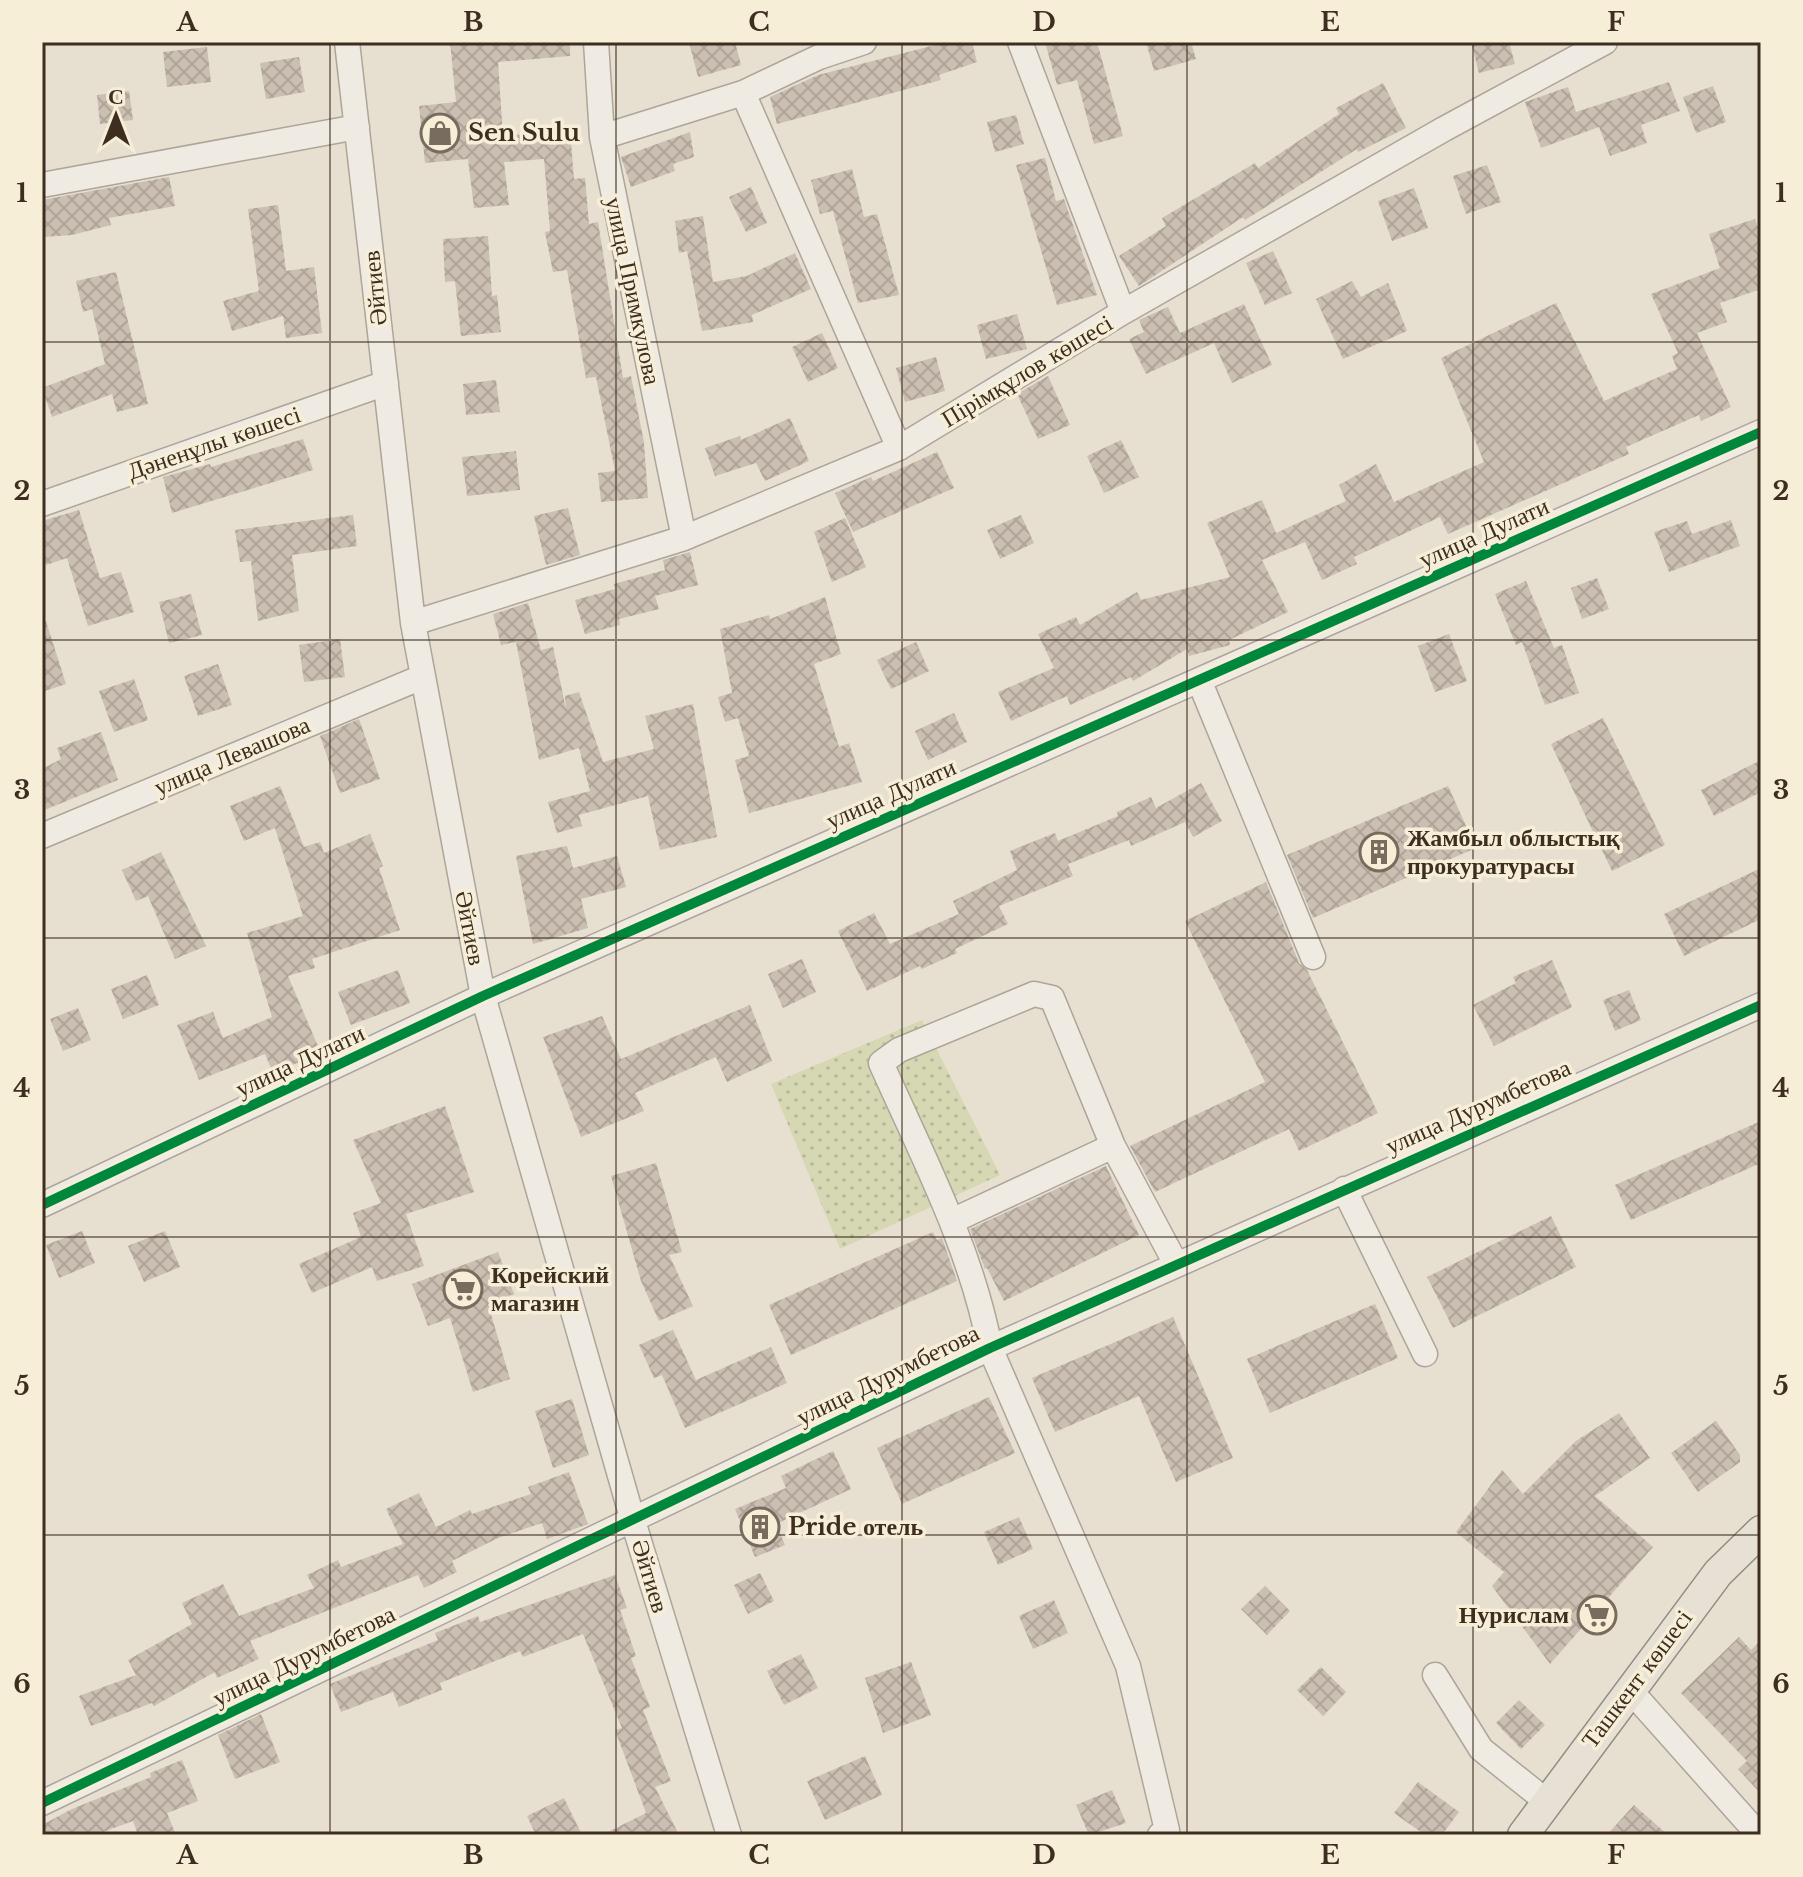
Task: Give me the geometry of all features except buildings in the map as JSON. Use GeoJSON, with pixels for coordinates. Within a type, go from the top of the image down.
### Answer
{"type":"FeatureCollection","features":[{"type":"Feature","properties":{"kind":"main road","name":"Ташкент көшесі"},"geometry":{"type":"LineString","coordinates":[[1523,1835],[1718,1573],[1761,1531]]}},
{"type":"Feature","properties":{"kind":"street","name":"Әйтиев"},"geometry":{"type":"LineString","coordinates":[[347,42],[413,623],[483,996],[633,1521],[729,1835]]}},
{"type":"Feature","properties":{"kind":"street","name":"улица Примкулова"},"geometry":{"type":"LineString","coordinates":[[596,42],[602,137],[684,538]]}},
{"type":"Feature","properties":{"kind":"street"},"geometry":{"type":"LineString","coordinates":[[602,137],[743,93],[819,57],[864,42]]}},
{"type":"Feature","properties":{"kind":"street"},"geometry":{"type":"LineString","coordinates":[[1020,42],[1123,312]]}},
{"type":"Feature","properties":{"kind":"street","name":"Пірімқұлов көшесі"},"geometry":{"type":"LineString","coordinates":[[413,623],[684,538],[899,448],[1123,312],[1444,129],[1605,42]]}},
{"type":"Feature","properties":{"kind":"street"},"geometry":{"type":"LineString","coordinates":[[743,93],[899,448]]}},
{"type":"Feature","properties":{"kind":"street"},"geometry":{"type":"LineString","coordinates":[[42,185],[357,127]]}},
{"type":"Feature","properties":{"kind":"street","name":"Дәненұлы көшесі"},"geometry":{"type":"LineString","coordinates":[[42,504],[386,383]]}},
{"type":"Feature","properties":{"kind":"street","name":"улица Дулати"},"geometry":{"type":"LineString","coordinates":[[42,1205],[483,996],[1761,432]]}},
{"type":"Feature","properties":{"kind":"street","name":"улица Левашова"},"geometry":{"type":"LineString","coordinates":[[42,836],[422,677]]}},
{"type":"Feature","properties":{"kind":"street"},"geometry":{"type":"LineString","coordinates":[[1199,680],[1313,957]]}},
{"type":"Feature","properties":{"kind":"street"},"geometry":{"type":"LineString","coordinates":[[1160,1835],[1167,1830],[1128,1666],[990,1348],[983,1308],[952,1221],[881,1063],[899,1050],[1034,994],[1052,998],[1113,1146],[1176,1264]]}},
{"type":"Feature","properties":{"kind":"street","name":"улица Дурумбетова"},"geometry":{"type":"LineString","coordinates":[[42,1803],[990,1348],[1761,1005]]}},
{"type":"Feature","properties":{"kind":"street"},"geometry":{"type":"LineString","coordinates":[[952,1221],[1113,1146]]}},
{"type":"Feature","properties":{"kind":"street"},"geometry":{"type":"LineString","coordinates":[[1344,1189],[1425,1354]]}},
{"type":"Feature","properties":{"kind":"street"},"geometry":{"type":"LineString","coordinates":[[1435,1675],[1481,1749],[1546,1801]]}},
{"type":"Feature","properties":{"kind":"street"},"geometry":{"type":"LineString","coordinates":[[1629,1689],[1759,1835]]}},
{"type":"Feature","properties":{"kind":"green space"},"geometry":{"type":"Polygon","coordinates":[[[922,1020],[1000,1175],[840,1249],[771,1084],[922,1020]]]}},
{"type":"Feature","properties":{"kind":"cycle path"},"geometry":{"type":"LineString","coordinates":[[42,1205],[483,996],[1761,432]]}},
{"type":"Feature","properties":{"kind":"cycle path"},"geometry":{"type":"LineString","coordinates":[[42,1803],[990,1348],[1761,1005]]}},
{"type":"Feature","properties":{"kind":"place","name":"Sen Sulu"},"geometry":{"type":"Point","coordinates":[440,133]}},
{"type":"Feature","properties":{"kind":"place","name":"Жамбыл облыстық прокуратурасы"},"geometry":{"type":"Point","coordinates":[1379,852]}},
{"type":"Feature","properties":{"kind":"place","name":"Корейский магазин"},"geometry":{"type":"Point","coordinates":[463,1289]}},
{"type":"Feature","properties":{"kind":"place","name":"Pride отель"},"geometry":{"type":"Point","coordinates":[760,1527]}},
{"type":"Feature","properties":{"kind":"place","name":"Нурислам"},"geometry":{"type":"Point","coordinates":[1597,1615]}}]}
